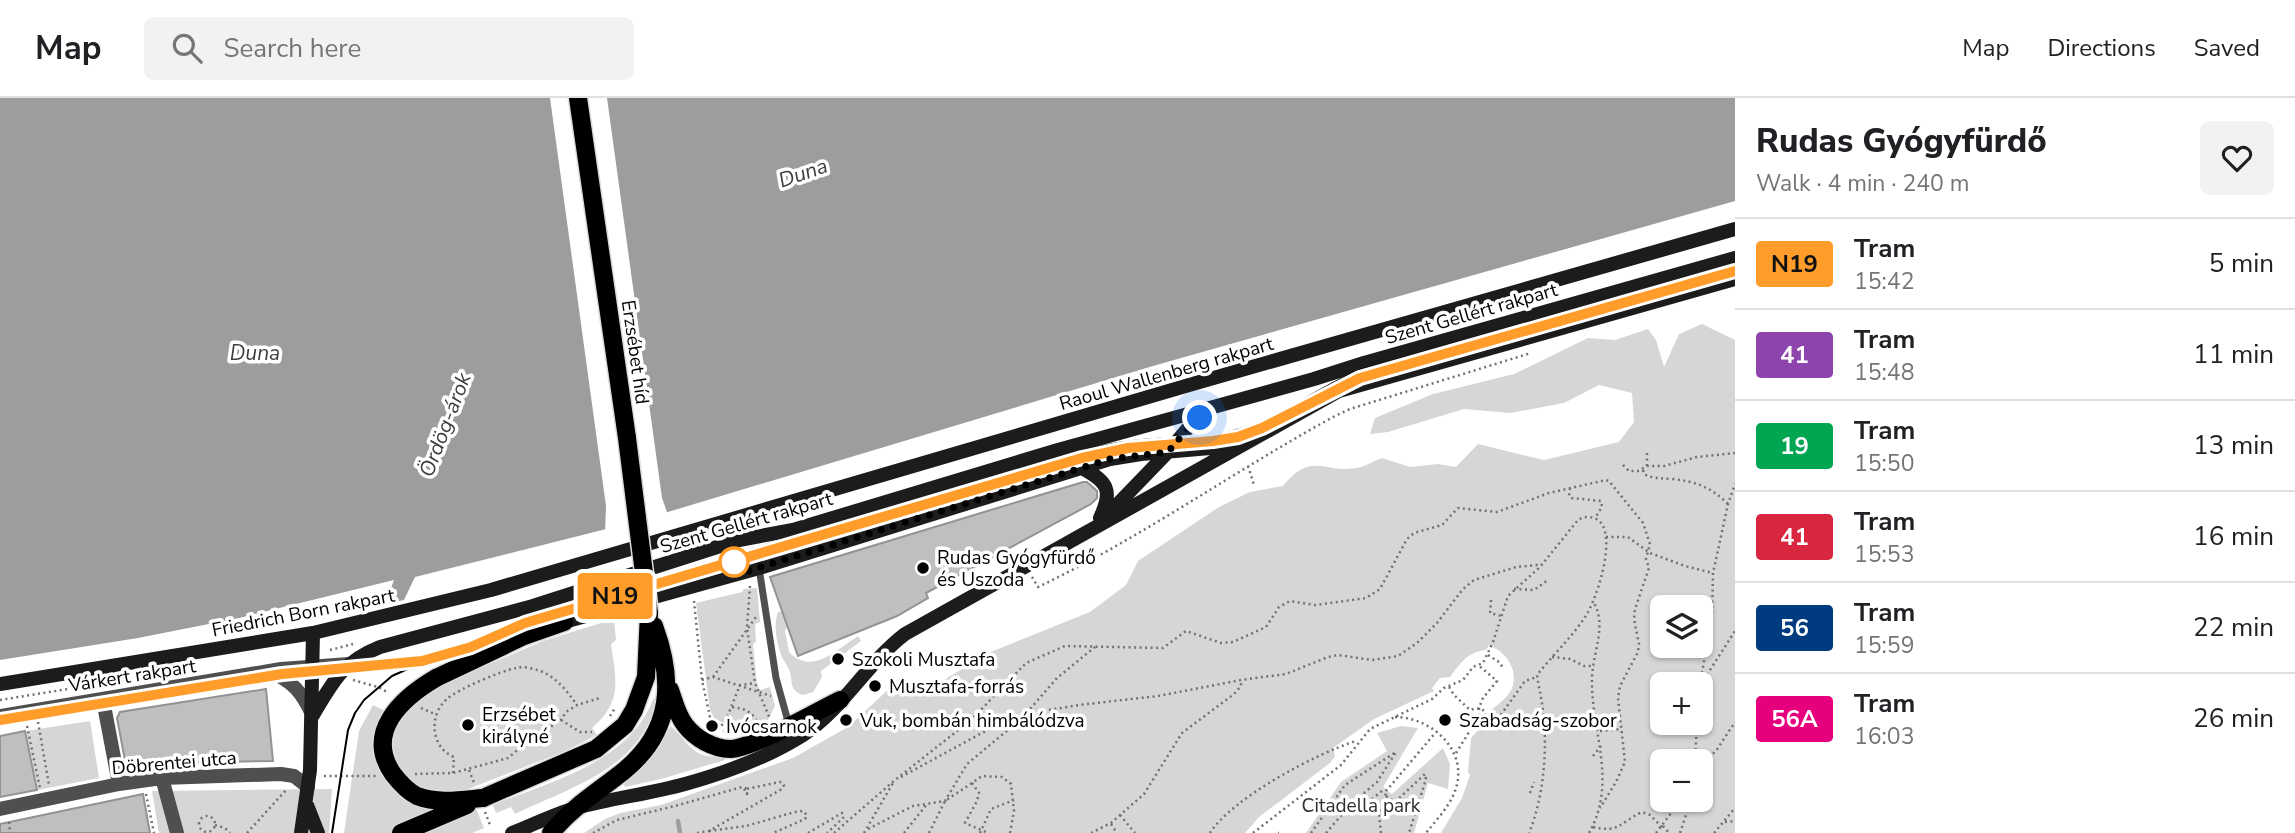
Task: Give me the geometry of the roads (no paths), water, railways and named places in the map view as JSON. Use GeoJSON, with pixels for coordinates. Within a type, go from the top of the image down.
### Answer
{"type":"FeatureCollection","features":[{"type":"Feature","properties":{"kind":"main road","name":"Erzsébet híd"},"geometry":{"type":"LineString","coordinates":[[578,98],[627,438],[649,613]]}},
{"type":"Feature","properties":{"kind":"main road","name":"Raoul Wallenberg rakpart"},"geometry":{"type":"LineString","coordinates":[[608,557],[1189,385],[1735,229]]}},
{"type":"Feature","properties":{"kind":"main road","name":"Szent Gellért rakpart"},"geometry":{"type":"LineString","coordinates":[[313,715],[337,677],[349,664],[360,654],[380,647],[533,606],[739,540],[793,530],[1058,450],[1218,407],[1735,258]]}},
{"type":"Feature","properties":{"kind":"main road","name":"Szent Gellért rakpart"},"geometry":{"type":"LineString","coordinates":[[512,833],[574,808],[687,784],[752,761],[803,734],[905,634],[1339,391],[1735,279]]}},
{"type":"Feature","properties":{"kind":"main road","name":"Szent Gellért rakpart"},"geometry":{"type":"LineString","coordinates":[[1097,525],[1189,427],[1218,407]]}},
{"type":"Feature","properties":{"kind":"main road","name":"Szent Gellért rakpart"},"geometry":{"type":"LineString","coordinates":[[565,622],[753,569],[1110,459],[1242,445]]}},
{"type":"Feature","properties":{"kind":"main road"},"geometry":{"type":"LineString","coordinates":[[1082,468],[1107,487],[1108,494],[1097,525]]}},
{"type":"Feature","properties":{"kind":"main road","name":"Friedrich Born rakpart"},"geometry":{"type":"LineString","coordinates":[[0,684],[313,633],[491,590],[608,557]]}},
{"type":"Feature","properties":{"kind":"main road"},"geometry":{"type":"LineString","coordinates":[[649,613],[660,641],[668,683],[680,718],[691,732],[704,742],[731,748],[840,700]]}},
{"type":"Feature","properties":{"kind":"main road"},"geometry":{"type":"LineString","coordinates":[[401,833],[484,806],[501,790],[596,749],[625,725],[638,701],[646,677],[649,613]]}},
{"type":"Feature","properties":{"kind":"main road"},"geometry":{"type":"LineString","coordinates":[[484,806],[415,795],[404,787],[385,758],[385,730],[392,714],[417,689],[436,678],[524,636],[565,622]]}},
{"type":"Feature","properties":{"kind":"main road"},"geometry":{"type":"LineString","coordinates":[[301,833],[309,781],[313,715],[313,633]]}},
{"type":"Feature","properties":{"kind":"main road"},"geometry":{"type":"LineString","coordinates":[[551,833],[574,808],[627,768],[645,748],[664,712],[668,683]]}},
{"type":"Feature","properties":{"kind":"main road"},"geometry":{"type":"LineString","coordinates":[[306,804],[318,833]]}},
{"type":"Feature","properties":{"kind":"street","name":"Várkert rakpart"},"geometry":{"type":"LineString","coordinates":[[0,716],[313,666],[349,664]]}},
{"type":"Feature","properties":{"kind":"street"},"geometry":{"type":"LineString","coordinates":[[270,673],[286,679],[299,689],[313,715]]}},
{"type":"Feature","properties":{"kind":"street"},"geometry":{"type":"LineString","coordinates":[[103,700],[119,785]]}},
{"type":"Feature","properties":{"kind":"street","name":"Döbrentei utca"},"geometry":{"type":"LineString","coordinates":[[4,815],[49,798],[144,780],[281,774],[309,781]]}},
{"type":"Feature","properties":{"kind":"street"},"geometry":{"type":"LineString","coordinates":[[162,778],[177,833]]}},
{"type":"Feature","properties":{"kind":"lane"},"geometry":{"type":"LineString","coordinates":[[1339,391],[1385,370],[1735,271]]}},
{"type":"Feature","properties":{"kind":"lane"},"geometry":{"type":"LineString","coordinates":[[753,569],[781,699],[780,725]]}},
{"type":"Feature","properties":{"kind":"water","name":"Duna"},"geometry":{"type":"Polygon","coordinates":[[[0,98],[1735,98],[1735,201],[1153,366],[638,521],[415,577],[404,600],[385,604],[394,580],[239,618],[138,638],[0,660],[0,98]]]}},
{"type":"Feature","properties":{"kind":"waterway"},"geometry":{"type":"LineString","coordinates":[[678,821],[680,833]]}},
{"type":"Feature","properties":{"kind":"tram line"},"geometry":{"type":"LineString","coordinates":[[332,833],[348,730],[364,700],[392,676],[523,617],[1081,451],[1126,442],[1208,435],[1240,429],[1271,417],[1360,370],[1735,264]]}},
{"type":"Feature","properties":{"kind":"tram line","name":"N19"},"geometry":{"type":"LineString","coordinates":[[0,720],[282,674],[404,664],[449,655],[525,623],[1082,458],[1128,448],[1238,437],[1262,428],[1360,378],[1735,271]]}},
{"type":"Feature","properties":{"kind":"tram line"},"geometry":{"type":"LineString","coordinates":[[0,720],[282,674],[411,663]]}},
{"type":"Feature","properties":{"kind":"place","name":"Rudas Gyógyfürdő és Uszoda"},"geometry":{"type":"Point","coordinates":[923,568]}},
{"type":"Feature","properties":{"kind":"place","name":"Szokoli Musztafa"},"geometry":{"type":"Point","coordinates":[838,659]}},
{"type":"Feature","properties":{"kind":"place","name":"Musztafa-forrás"},"geometry":{"type":"Point","coordinates":[875,686]}},
{"type":"Feature","properties":{"kind":"place","name":"Vuk, bombán himbálódzva"},"geometry":{"type":"Point","coordinates":[846,720]}},
{"type":"Feature","properties":{"kind":"place","name":"Szabadság-szobor"},"geometry":{"type":"Point","coordinates":[1445,720]}},
{"type":"Feature","properties":{"kind":"place","name":"Erzsébet királyné"},"geometry":{"type":"Point","coordinates":[468,725]}},
{"type":"Feature","properties":{"kind":"place","name":"Ivócsarnok"},"geometry":{"type":"Point","coordinates":[712,726]}},
{"type":"Feature","properties":{"kind":"water label","name":"Ördög-árok"},"geometry":{"type":"Point","coordinates":[445,425]}},
{"type":"Feature","properties":{"kind":"park label","name":"Citadella park"},"geometry":{"type":"Point","coordinates":[1361,805]}}]}
